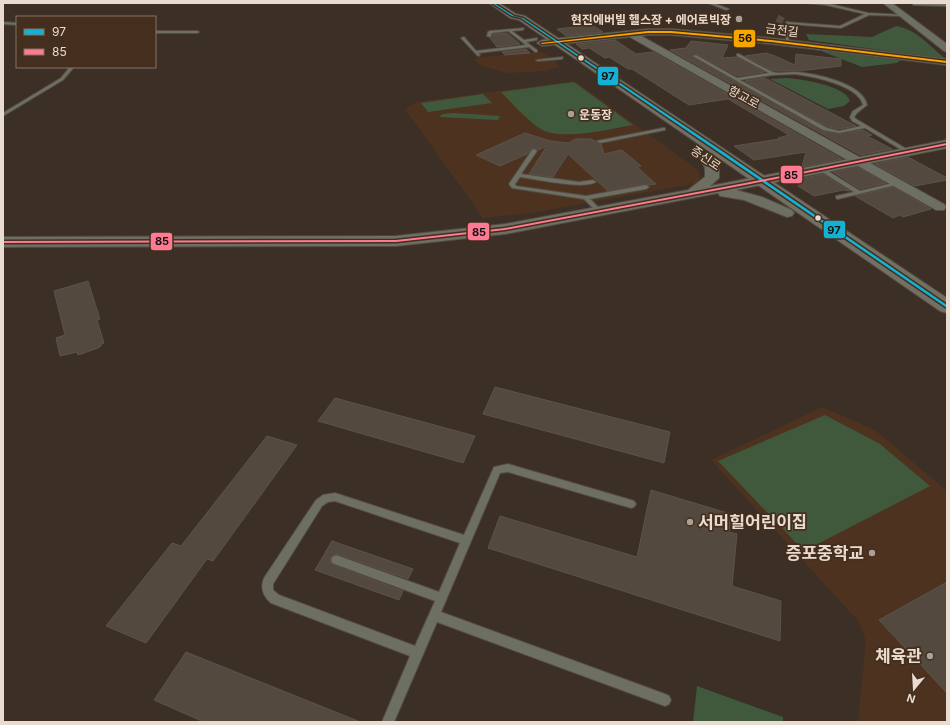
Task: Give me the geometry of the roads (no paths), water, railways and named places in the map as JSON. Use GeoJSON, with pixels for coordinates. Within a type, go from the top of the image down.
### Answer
{"type":"FeatureCollection","features":[{"type":"Feature","properties":{"kind":"main road","name":"증신로"},"geometry":{"type":"LineString","coordinates":[[493,3],[513,16],[522,18],[721,152],[741,178]]}},
{"type":"Feature","properties":{"kind":"main road","name":"증신로"},"geometry":{"type":"LineString","coordinates":[[513,16],[511,20],[523,35],[536,45],[562,58],[599,85]]}},
{"type":"Feature","properties":{"kind":"main road","name":"증신로"},"geometry":{"type":"LineString","coordinates":[[650,120],[676,137]]}},
{"type":"Feature","properties":{"kind":"main road","name":"증신로"},"geometry":{"type":"LineString","coordinates":[[694,150],[788,206],[947,308]]}},
{"type":"Feature","properties":{"kind":"main road","name":"증신로"},"geometry":{"type":"LineString","coordinates":[[788,206],[947,322]]}},
{"type":"Feature","properties":{"kind":"street"},"geometry":{"type":"LineString","coordinates":[[887,3],[947,49]]}},
{"type":"Feature","properties":{"kind":"street","name":"금전길"},"geometry":{"type":"LineString","coordinates":[[536,45],[631,34],[671,32],[787,43],[947,62]]}},
{"type":"Feature","properties":{"kind":"street","name":"향교로"},"geometry":{"type":"LineString","coordinates":[[631,34],[940,207]]}},
{"type":"Feature","properties":{"kind":"street"},"geometry":{"type":"LineString","coordinates":[[3,242],[396,241],[505,229],[691,194],[741,178],[791,175],[947,144]]}},
{"type":"Feature","properties":{"kind":"street"},"geometry":{"type":"LineString","coordinates":[[691,194],[712,178],[712,168],[707,158]]}},
{"type":"Feature","properties":{"kind":"street"},"geometry":{"type":"LineString","coordinates":[[691,194],[720,193],[741,195],[788,206],[788,188],[791,175]]}},
{"type":"Feature","properties":{"kind":"lane"},"geometry":{"type":"LineString","coordinates":[[710,3],[727,8]]}},
{"type":"Feature","properties":{"kind":"lane"},"geometry":{"type":"LineString","coordinates":[[807,3],[826,4],[868,14],[902,15]]}},
{"type":"Feature","properties":{"kind":"lane"},"geometry":{"type":"LineString","coordinates":[[914,4],[947,4]]}},
{"type":"Feature","properties":{"kind":"lane"},"geometry":{"type":"LineString","coordinates":[[933,9],[947,10]]}},
{"type":"Feature","properties":{"kind":"lane"},"geometry":{"type":"LineString","coordinates":[[787,43],[787,23],[841,27],[868,14]]}},
{"type":"Feature","properties":{"kind":"lane"},"geometry":{"type":"LineString","coordinates":[[3,23],[16,24]]}},
{"type":"Feature","properties":{"kind":"lane"},"geometry":{"type":"LineString","coordinates":[[489,36],[490,32],[509,30],[523,35]]}},
{"type":"Feature","properties":{"kind":"lane"},"geometry":{"type":"LineString","coordinates":[[509,30],[523,35]]}},
{"type":"Feature","properties":{"kind":"lane"},"geometry":{"type":"LineString","coordinates":[[156,32],[196,32]]}},
{"type":"Feature","properties":{"kind":"lane"},"geometry":{"type":"LineString","coordinates":[[462,38],[479,56]]}},
{"type":"Feature","properties":{"kind":"lane"},"geometry":{"type":"LineString","coordinates":[[475,52],[536,45]]}},
{"type":"Feature","properties":{"kind":"lane"},"geometry":{"type":"LineString","coordinates":[[738,54],[774,74]]}},
{"type":"Feature","properties":{"kind":"lane"},"geometry":{"type":"LineString","coordinates":[[695,56],[828,130],[839,132],[864,127]]}},
{"type":"Feature","properties":{"kind":"lane"},"geometry":{"type":"LineString","coordinates":[[538,60],[562,58]]}},
{"type":"Feature","properties":{"kind":"lane"},"geometry":{"type":"LineString","coordinates":[[3,115],[62,79],[71,68]]}},
{"type":"Feature","properties":{"kind":"lane"},"geometry":{"type":"LineString","coordinates":[[736,79],[790,73],[811,75],[834,82],[856,92],[861,96],[865,103],[864,107],[855,112],[852,117],[857,123],[907,151]]}},
{"type":"Feature","properties":{"kind":"lane"},"geometry":{"type":"LineString","coordinates":[[600,141],[663,129]]}},
{"type":"Feature","properties":{"kind":"lane"},"geometry":{"type":"LineString","coordinates":[[534,152],[512,184],[514,187],[586,198],[646,187]]}},
{"type":"Feature","properties":{"kind":"lane"},"geometry":{"type":"LineString","coordinates":[[821,169],[858,192]]}},
{"type":"Feature","properties":{"kind":"lane"},"geometry":{"type":"LineString","coordinates":[[518,175],[579,184],[593,182]]}},
{"type":"Feature","properties":{"kind":"lane"},"geometry":{"type":"LineString","coordinates":[[838,197],[897,184]]}},
{"type":"Feature","properties":{"kind":"lane"},"geometry":{"type":"LineString","coordinates":[[586,198],[599,211]]}},
{"type":"Feature","properties":{"kind":"lane"},"geometry":{"type":"LineString","coordinates":[[388,722],[497,470],[508,468],[631,504]]}},
{"type":"Feature","properties":{"kind":"lane"},"geometry":{"type":"LineString","coordinates":[[418,653],[275,599],[268,592],[268,582],[319,503],[326,498],[334,498],[466,540]]}},
{"type":"Feature","properties":{"kind":"lane"},"geometry":{"type":"LineString","coordinates":[[336,560],[441,598]]}},
{"type":"Feature","properties":{"kind":"lane"},"geometry":{"type":"LineString","coordinates":[[434,615],[665,700]]}},
{"type":"Feature","properties":{"kind":"tunnel"},"geometry":{"type":"LineString","coordinates":[[777,18],[787,23]]}},
{"type":"Feature","properties":{"kind":"place","name":"현진에버빌 헬스장 + 에어로빅장"},"geometry":{"type":"Point","coordinates":[739,19]}},
{"type":"Feature","properties":{"kind":"place","name":"운동장"},"geometry":{"type":"Point","coordinates":[571,114]}},
{"type":"Feature","properties":{"kind":"place","name":"서머힐어린이집"},"geometry":{"type":"Point","coordinates":[690,522]}},
{"type":"Feature","properties":{"kind":"place","name":"증포중학교"},"geometry":{"type":"Point","coordinates":[872,553]}},
{"type":"Feature","properties":{"kind":"place","name":"체육관"},"geometry":{"type":"Point","coordinates":[930,656]}}]}
